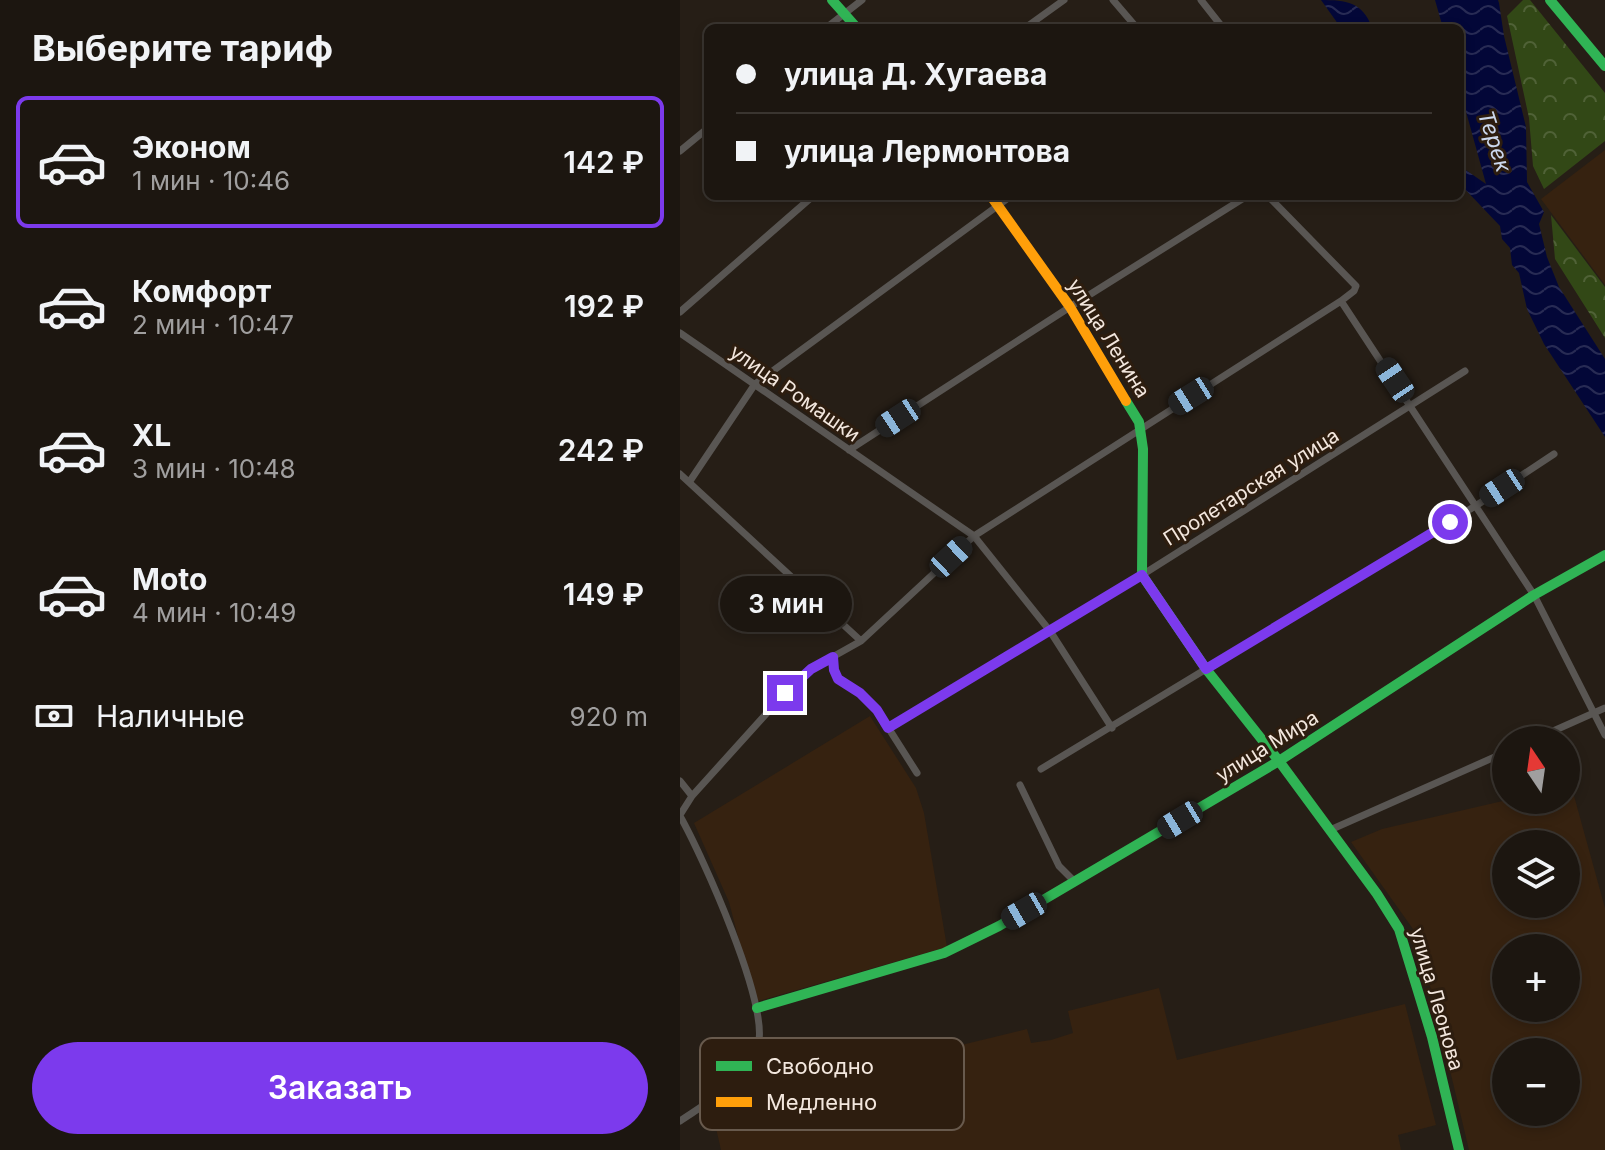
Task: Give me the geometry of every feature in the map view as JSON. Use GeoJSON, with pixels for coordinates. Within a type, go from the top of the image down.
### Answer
{"type":"FeatureCollection","features":[{"type":"Feature","properties":{"kind":"street"},"geometry":{"type":"LineString","coordinates":[[832,0],[854,24]]}},
{"type":"Feature","properties":{"kind":"street"},"geometry":{"type":"LineString","coordinates":[[831,24],[862,0]]}},
{"type":"Feature","properties":{"kind":"street"},"geometry":{"type":"LineString","coordinates":[[1031,24],[1064,0]]}},
{"type":"Feature","properties":{"kind":"street"},"geometry":{"type":"LineString","coordinates":[[1113,0],[1134,24]]}},
{"type":"Feature","properties":{"kind":"street"},"geometry":{"type":"LineString","coordinates":[[1201,0],[1220,24]]}},
{"type":"Feature","properties":{"kind":"street"},"geometry":{"type":"LineString","coordinates":[[1555,1],[1605,66]]}},
{"type":"Feature","properties":{"kind":"street"},"geometry":{"type":"LineString","coordinates":[[680,151],[704,131]]}},
{"type":"Feature","properties":{"kind":"street"},"geometry":{"type":"LineString","coordinates":[[680,312],[808,200]]}},
{"type":"Feature","properties":{"kind":"street","name":"улица Ленина"},"geometry":{"type":"LineString","coordinates":[[994,200],[1070,307],[1135,414],[1143,449],[1142,575]]}},
{"type":"Feature","properties":{"kind":"street"},"geometry":{"type":"LineString","coordinates":[[690,481],[755,384],[1006,200]]}},
{"type":"Feature","properties":{"kind":"street"},"geometry":{"type":"LineString","coordinates":[[849,450],[1241,200]]}},
{"type":"Feature","properties":{"kind":"street"},"geometry":{"type":"LineString","coordinates":[[759,1038],[757,1008],[730,923],[680,815],[692,796],[794,683],[811,669],[861,641],[974,536],[1354,291],[1356,286],[1272,200]]}},
{"type":"Feature","properties":{"kind":"street"},"geometry":{"type":"LineString","coordinates":[[1341,301],[1412,404],[1534,595],[1605,735]]}},
{"type":"Feature","properties":{"kind":"street","name":"улица Ромашки"},"geometry":{"type":"LineString","coordinates":[[680,333],[974,536],[1050,631],[1112,728]]}},
{"type":"Feature","properties":{"kind":"street","name":"Пролетарская улица"},"geometry":{"type":"LineString","coordinates":[[888,728],[1142,575],[1465,371]]}},
{"type":"Feature","properties":{"kind":"street"},"geometry":{"type":"LineString","coordinates":[[1041,769],[1477,505],[1554,454]]}},
{"type":"Feature","properties":{"kind":"street"},"geometry":{"type":"LineString","coordinates":[[680,474],[861,641]]}},
{"type":"Feature","properties":{"kind":"street","name":"улица Мира"},"geometry":{"type":"LineString","coordinates":[[757,1008],[944,953],[999,926],[1279,761],[1534,595],[1605,555]]}},
{"type":"Feature","properties":{"kind":"street"},"geometry":{"type":"LineString","coordinates":[[1142,575],[1206,669],[1279,761]]}},
{"type":"Feature","properties":{"kind":"street"},"geometry":{"type":"LineString","coordinates":[[833,657],[838,679],[860,693],[877,710],[917,773]]}},
{"type":"Feature","properties":{"kind":"street"},"geometry":{"type":"LineString","coordinates":[[1565,726],[1605,708]]}},
{"type":"Feature","properties":{"kind":"street"},"geometry":{"type":"LineString","coordinates":[[1329,829],[1492,758]]}},
{"type":"Feature","properties":{"kind":"street","name":"улица Леонова"},"geometry":{"type":"LineString","coordinates":[[1279,761],[1377,894],[1399,929],[1432,1037],[1459,1150]]}},
{"type":"Feature","properties":{"kind":"street"},"geometry":{"type":"LineString","coordinates":[[680,781],[692,796]]}},
{"type":"Feature","properties":{"kind":"street"},"geometry":{"type":"LineString","coordinates":[[1020,785],[1059,866],[1075,882]]}},
{"type":"Feature","properties":{"kind":"street"},"geometry":{"type":"LineString","coordinates":[[680,1121],[700,1106]]}},
{"type":"Feature","properties":{"kind":"shaded area"},"geometry":{"type":"Polygon","coordinates":[[[1605,150],[1605,285],[1541,199],[1605,150]]]}},
{"type":"Feature","properties":{"kind":"shaded area"},"geometry":{"type":"Polygon","coordinates":[[[870,716],[916,788],[924,813],[947,947],[755,1002],[729,902],[694,823],[870,716]]]}},
{"type":"Feature","properties":{"kind":"shaded area"},"geometry":{"type":"Polygon","coordinates":[[[1492,803],[1492,814],[1579,814],[1605,908],[1605,1150],[1469,1150],[1418,936],[1351,842],[1382,829],[1492,803]]]}},
{"type":"Feature","properties":{"kind":"shaded area"},"geometry":{"type":"Polygon","coordinates":[[[1159,988],[1177,1060],[1405,1004],[1436,1125],[1398,1135],[1401,1150],[721,1150],[716,1130],[964,1130],[964,1044],[1027,1029],[1031,1043],[1073,1033],[1068,1011],[1159,988]]]}},
{"type":"Feature","properties":{"kind":"green space"},"geometry":{"type":"Polygon","coordinates":[[[1523,0],[1530,0],[1605,93],[1605,141],[1544,189],[1533,166],[1529,118],[1507,16],[1523,0]]]}},
{"type":"Feature","properties":{"kind":"green space"},"geometry":{"type":"Polygon","coordinates":[[[1551,215],[1605,287],[1605,338],[1555,259],[1551,215]]]}},
{"type":"Feature","properties":{"kind":"water"},"geometry":{"type":"Polygon","coordinates":[[[1321,0],[1352,4],[1364,13],[1370,24],[1338,24],[1321,0]]]}},
{"type":"Feature","properties":{"kind":"water","name":"Терек"},"geometry":{"type":"Polygon","coordinates":[[[1435,0],[1498,0],[1526,127],[1527,182],[1544,212],[1539,224],[1547,257],[1559,287],[1605,359],[1605,437],[1544,344],[1527,309],[1519,273],[1512,265],[1510,248],[1502,239],[1500,226],[1464,188],[1464,169],[1486,184],[1464,104],[1464,24],[1442,24],[1435,0]]]}},
{"type":"Feature","properties":{"kind":"traffic: fast"},"geometry":{"type":"LineString","coordinates":[[832,0],[853,24]]}},
{"type":"Feature","properties":{"kind":"traffic: fast"},"geometry":{"type":"LineString","coordinates":[[1550,0],[1605,66]]}},
{"type":"Feature","properties":{"kind":"traffic: fast"},"geometry":{"type":"LineString","coordinates":[[1126,401],[1139,422],[1143,449],[1142,575],[1206,669],[1279,761],[1377,894],[1399,929],[1432,1037],[1459,1150]]}},
{"type":"Feature","properties":{"kind":"traffic: fast"},"geometry":{"type":"LineString","coordinates":[[757,1008],[944,953],[999,926],[1279,761],[1534,595],[1605,555]]}},
{"type":"Feature","properties":{"kind":"traffic: slow"},"geometry":{"type":"LineString","coordinates":[[994,200],[1070,307],[1126,401]]}},
{"type":"Feature","properties":{"kind":"route"},"geometry":{"type":"LineString","coordinates":[[785,693],[811,669],[833,657],[838,679],[860,693],[877,710],[888,728],[1142,575],[1206,669],[1450,522]]}}]}
